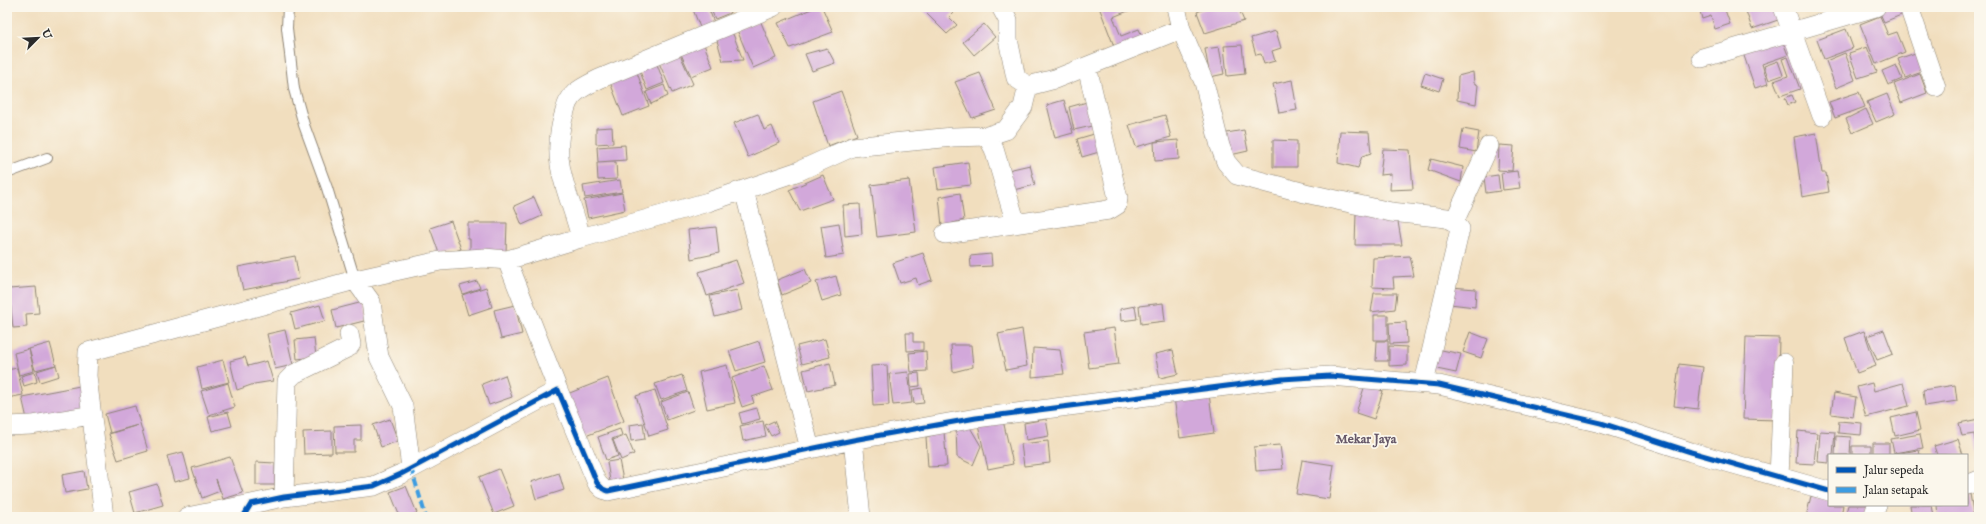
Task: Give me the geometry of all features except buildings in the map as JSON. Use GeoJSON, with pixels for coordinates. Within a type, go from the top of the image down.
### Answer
{"type":"FeatureCollection","features":[{"type":"Feature","properties":{"kind":"street"},"geometry":{"type":"LineString","coordinates":[[581,238],[577,222],[569,203],[559,157],[559,134],[567,103],[574,94],[599,79],[773,7]]}},
{"type":"Feature","properties":{"kind":"street"},"geometry":{"type":"LineString","coordinates":[[1001,7],[1008,20],[1008,39],[1016,78],[1028,86],[1055,80],[1181,29]]}},
{"type":"Feature","properties":{"kind":"street"},"geometry":{"type":"LineString","coordinates":[[1176,7],[1181,29],[1204,82],[1220,146],[1226,162],[1237,175],[1305,193],[1391,212],[1447,218],[1454,222],[1460,229],[1424,383]]}},
{"type":"Feature","properties":{"kind":"street"},"geometry":{"type":"LineString","coordinates":[[1783,7],[1822,116]]}},
{"type":"Feature","properties":{"kind":"street"},"geometry":{"type":"LineString","coordinates":[[1702,58],[1792,33],[1876,7]]}},
{"type":"Feature","properties":{"kind":"street"},"geometry":{"type":"LineString","coordinates":[[1908,7],[1936,87]]}},
{"type":"Feature","properties":{"kind":"street"},"geometry":{"type":"LineString","coordinates":[[945,234],[1109,210],[1117,204],[1118,198],[1087,67]]}},
{"type":"Feature","properties":{"kind":"street"},"geometry":{"type":"LineString","coordinates":[[104,517],[87,376],[87,354],[92,350],[354,280],[440,261],[484,258],[507,260],[708,202],[799,171],[852,147],[953,137],[987,136],[1012,120],[1028,86]]}},
{"type":"Feature","properties":{"kind":"street"},"geometry":{"type":"LineString","coordinates":[[987,136],[994,149],[1016,224]]}},
{"type":"Feature","properties":{"kind":"street"},"geometry":{"type":"LineString","coordinates":[[1454,222],[1489,146]]}},
{"type":"Feature","properties":{"kind":"street"},"geometry":{"type":"LineString","coordinates":[[744,190],[810,449]]}},
{"type":"Feature","properties":{"kind":"street"},"geometry":{"type":"LineString","coordinates":[[507,260],[558,390],[597,483],[603,489],[608,491],[853,440],[976,418],[1282,379],[1330,376],[1424,383],[1601,423],[1779,477],[1828,490]]}},
{"type":"Feature","properties":{"kind":"street"},"geometry":{"type":"LineString","coordinates":[[354,280],[371,302],[379,357],[402,406],[411,468]]}},
{"type":"Feature","properties":{"kind":"street"},"geometry":{"type":"LineString","coordinates":[[284,496],[288,381],[294,374],[349,347],[351,344],[349,334]]}},
{"type":"Feature","properties":{"kind":"street"},"geometry":{"type":"LineString","coordinates":[[1779,477],[1784,363]]}},
{"type":"Feature","properties":{"kind":"street"},"geometry":{"type":"LineString","coordinates":[[187,517],[247,510],[284,496],[374,486],[558,390]]}},
{"type":"Feature","properties":{"kind":"street"},"geometry":{"type":"LineString","coordinates":[[7,426],[32,424],[92,415]]}},
{"type":"Feature","properties":{"kind":"street"},"geometry":{"type":"LineString","coordinates":[[853,440],[862,517]]}},
{"type":"Feature","properties":{"kind":"street"},"geometry":{"type":"LineString","coordinates":[[1968,485],[1979,480]]}},
{"type":"Feature","properties":{"kind":"street"},"geometry":{"type":"LineString","coordinates":[[1873,517],[1877,506]]}},
{"type":"Feature","properties":{"kind":"lane"},"geometry":{"type":"LineString","coordinates":[[288,7],[287,28],[294,89],[304,126],[327,188],[354,280]]}},
{"type":"Feature","properties":{"kind":"lane"},"geometry":{"type":"LineString","coordinates":[[7,173],[47,158]]}},
{"type":"Feature","properties":{"kind":"marked path"},"geometry":{"type":"LineString","coordinates":[[411,468],[426,517]]}},
{"type":"Feature","properties":{"kind":"cycle path"},"geometry":{"type":"LineString","coordinates":[[243,517],[251,504],[284,497],[374,486],[401,474],[558,390],[597,483],[603,489],[608,491],[853,440],[976,418],[1282,379],[1330,376],[1439,385],[1601,423],[1691,452],[1828,491]]}},
{"type":"Feature","properties":{"kind":"district","name":"Mekar Jaya"},"geometry":{"type":"Point","coordinates":[1366,439]}}]}
